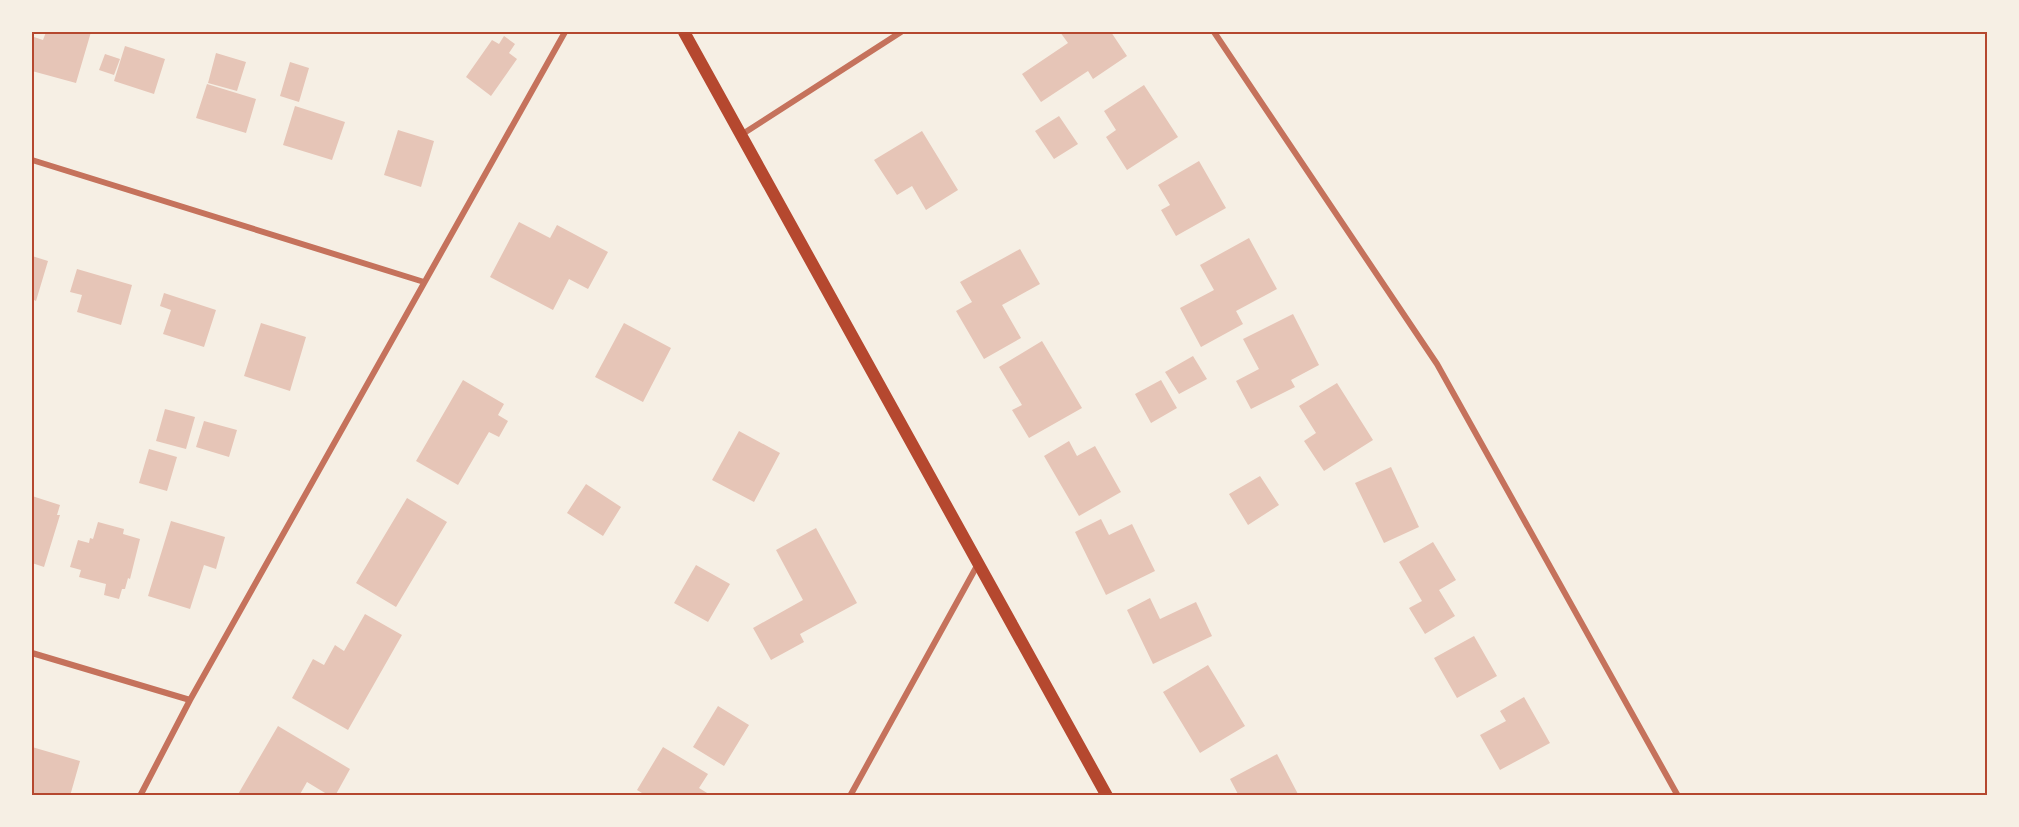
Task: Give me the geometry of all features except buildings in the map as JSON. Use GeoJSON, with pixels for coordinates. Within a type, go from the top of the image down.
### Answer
{"type":"FeatureCollection","features":[{"type":"Feature","properties":{"kind":"main road"},"geometry":{"type":"LineString","coordinates":[[684,32],[1107,795]]}},
{"type":"Feature","properties":{"kind":"street"},"geometry":{"type":"LineString","coordinates":[[140,795],[190,700],[565,32]]}},
{"type":"Feature","properties":{"kind":"street"},"geometry":{"type":"LineString","coordinates":[[741,135],[901,32]]}},
{"type":"Feature","properties":{"kind":"street"},"geometry":{"type":"LineString","coordinates":[[1214,32],[1437,364],[1678,795]]}},
{"type":"Feature","properties":{"kind":"street"},"geometry":{"type":"LineString","coordinates":[[32,160],[424,282]]}},
{"type":"Feature","properties":{"kind":"street"},"geometry":{"type":"LineString","coordinates":[[850,795],[978,563]]}},
{"type":"Feature","properties":{"kind":"street"},"geometry":{"type":"LineString","coordinates":[[32,652],[190,700]]}}]}
